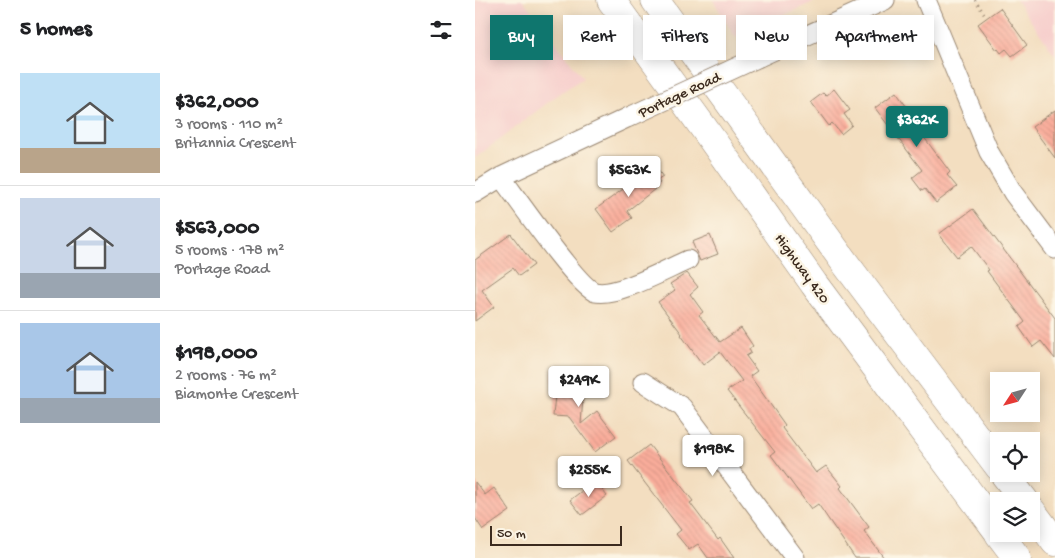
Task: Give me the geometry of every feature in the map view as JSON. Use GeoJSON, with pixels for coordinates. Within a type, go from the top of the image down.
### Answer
{"type":"FeatureCollection","features":[{"type":"Feature","properties":{"kind":"highway","name":"Highway 420"},"geometry":{"type":"LineString","coordinates":[[611,0],[814,284],[990,521]]}},
{"type":"Feature","properties":{"kind":"highway"},"geometry":{"type":"LineString","coordinates":[[655,0],[845,263],[990,455]]}},
{"type":"Feature","properties":{"kind":"highway"},"geometry":{"type":"LineString","coordinates":[[1010,482],[1018,492]]}},
{"type":"Feature","properties":{"kind":"highway"},"geometry":{"type":"LineString","coordinates":[[1040,522],[1055,542]]}},
{"type":"Feature","properties":{"kind":"highway","name":"Highway 420"},"geometry":{"type":"LineString","coordinates":[[1005,542],[1017,558]]}},
{"type":"Feature","properties":{"kind":"street","name":"Portage Road"},"geometry":{"type":"LineString","coordinates":[[475,193],[501,178],[629,117],[885,0]]}},
{"type":"Feature","properties":{"kind":"street"},"geometry":{"type":"LineString","coordinates":[[925,0],[989,152],[1013,193],[1055,249]]}},
{"type":"Feature","properties":{"kind":"street"},"geometry":{"type":"LineString","coordinates":[[501,178],[576,278],[595,292],[617,291],[688,260]]}},
{"type":"Feature","properties":{"kind":"street"},"geometry":{"type":"LineString","coordinates":[[643,382],[682,407],[795,558]]}},
{"type":"Feature","properties":{"kind":"path"},"geometry":{"type":"LineString","coordinates":[[975,0],[986,16]]}},
{"type":"Feature","properties":{"kind":"shaded area"},"geometry":{"type":"Polygon","coordinates":[[[475,0],[523,0],[535,15],[490,15],[490,60],[553,60],[553,39],[563,52],[563,60],[569,60],[583,78],[475,158],[475,0]]]}},
{"type":"Feature","properties":{"kind":"shaded area"},"geometry":{"type":"Polygon","coordinates":[[[713,0],[818,0],[784,15],[736,15],[735,37],[726,22],[726,15],[722,15],[713,0]]]}},
{"type":"Feature","properties":{"kind":"shaded area"},"geometry":{"type":"Polygon","coordinates":[[[1016,0],[1055,0],[1055,55],[1016,0]]]}},
{"type":"Feature","properties":{"kind":"building"},"geometry":{"type":"Polygon","coordinates":[[[1000,8],[1027,45],[1012,56],[1006,49],[1001,53],[997,50],[978,24],[1000,8]]]}},
{"type":"Feature","properties":{"kind":"building"},"geometry":{"type":"Polygon","coordinates":[[[834,89],[850,110],[844,114],[852,125],[841,134],[832,123],[829,126],[811,102],[823,93],[826,96],[834,89]]]}},
{"type":"Feature","properties":{"kind":"building"},"geometry":{"type":"Polygon","coordinates":[[[896,92],[917,121],[914,124],[950,172],[947,175],[957,187],[936,203],[925,189],[922,191],[912,178],[922,170],[875,108],[896,92]]]}},
{"type":"Feature","properties":{"kind":"building"},"geometry":{"type":"Polygon","coordinates":[[[1055,110],[1055,158],[1032,127],[1055,110]]]}},
{"type":"Feature","properties":{"kind":"building"},"geometry":{"type":"Polygon","coordinates":[[[648,166],[650,170],[655,166],[663,177],[658,180],[660,183],[627,211],[632,218],[613,232],[596,209],[630,184],[629,182],[648,166]]]}},
{"type":"Feature","properties":{"kind":"building"},"geometry":{"type":"Polygon","coordinates":[[[973,209],[1055,318],[1055,359],[1041,341],[1033,347],[1019,327],[1025,322],[971,246],[957,257],[939,234],[973,209]]]}},
{"type":"Feature","properties":{"kind":"building"},"geometry":{"type":"Polygon","coordinates":[[[511,234],[534,265],[519,276],[513,268],[482,290],[494,307],[475,321],[475,260],[511,234]]]}},
{"type":"Feature","properties":{"kind":"building"},"geometry":{"type":"Polygon","coordinates":[[[710,235],[718,254],[700,261],[692,242],[710,235]]]}},
{"type":"Feature","properties":{"kind":"building"},"geometry":{"type":"Polygon","coordinates":[[[687,273],[698,287],[690,294],[703,312],[699,315],[720,342],[741,328],[753,346],[749,349],[751,353],[746,356],[757,371],[750,376],[785,425],[782,428],[816,473],[826,466],[842,486],[840,488],[869,527],[864,531],[884,558],[855,558],[818,504],[811,509],[771,455],[775,452],[727,391],[742,381],[720,352],[703,365],[658,302],[675,290],[670,284],[687,273]]]}},
{"type":"Feature","properties":{"kind":"building"},"geometry":{"type":"Polygon","coordinates":[[[553,369],[582,371],[581,384],[584,385],[581,424],[597,411],[616,436],[595,452],[569,417],[553,416],[556,384],[552,384],[553,369]]]}},
{"type":"Feature","properties":{"kind":"building"},"geometry":{"type":"Polygon","coordinates":[[[649,445],[693,501],[690,503],[718,540],[720,538],[734,558],[708,558],[698,544],[689,550],[676,534],[681,530],[628,461],[649,445]]]}},
{"type":"Feature","properties":{"kind":"building"},"geometry":{"type":"Polygon","coordinates":[[[595,481],[607,496],[582,515],[570,500],[595,481]]]}},
{"type":"Feature","properties":{"kind":"building"},"geometry":{"type":"Polygon","coordinates":[[[475,482],[485,495],[494,488],[510,511],[483,530],[475,518],[475,482]]]}}]}
